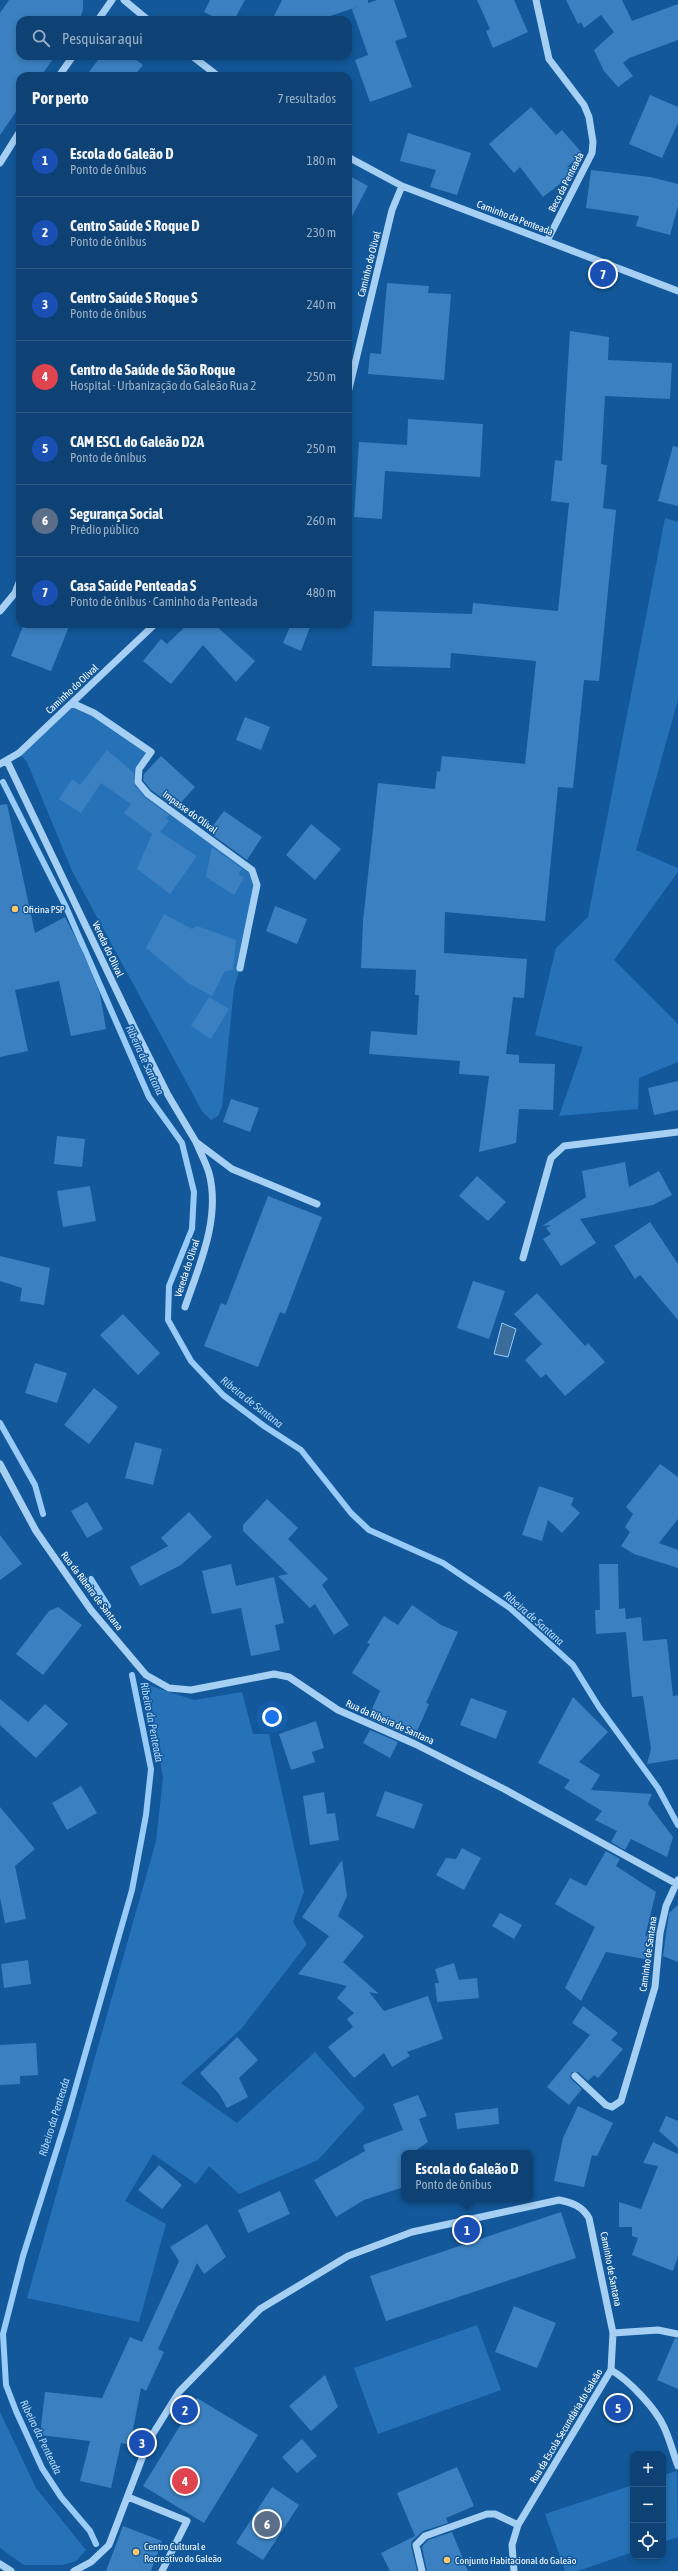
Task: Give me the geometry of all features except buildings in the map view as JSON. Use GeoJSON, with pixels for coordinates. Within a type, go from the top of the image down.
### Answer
{"type":"FeatureCollection","features":[{"type":"Feature","properties":{"kind":"street"},"geometry":{"type":"LineString","coordinates":[[101,16],[112,0]]}},
{"type":"Feature","properties":{"kind":"street"},"geometry":{"type":"LineString","coordinates":[[124,0],[143,16]]}},
{"type":"Feature","properties":{"kind":"street","name":"Beco da Penteada"},"geometry":{"type":"LineString","coordinates":[[536,0],[549,59],[584,105],[593,142],[592,153],[547,241]]}},
{"type":"Feature","properties":{"kind":"street"},"geometry":{"type":"LineString","coordinates":[[61,72],[69,60]]}},
{"type":"Feature","properties":{"kind":"street"},"geometry":{"type":"LineString","coordinates":[[197,60],[213,72]]}},
{"type":"Feature","properties":{"kind":"street"},"geometry":{"type":"LineString","coordinates":[[0,163],[16,137]]}},
{"type":"Feature","properties":{"kind":"street","name":"Caminho da Penteada"},"geometry":{"type":"LineString","coordinates":[[352,159],[402,186],[678,291]]}},
{"type":"Feature","properties":{"kind":"street","name":"Caminho do Olival"},"geometry":{"type":"LineString","coordinates":[[352,376],[392,210],[402,186]]}},
{"type":"Feature","properties":{"kind":"street"},"geometry":{"type":"LineString","coordinates":[[0,611],[16,593]]}},
{"type":"Feature","properties":{"kind":"street","name":"Caminho do Olival"},"geometry":{"type":"LineString","coordinates":[[4,763],[72,703],[151,628]]}},
{"type":"Feature","properties":{"kind":"street","name":"Impasse do Olival"},"geometry":{"type":"LineString","coordinates":[[72,703],[94,712],[151,752],[139,769],[138,782],[143,788],[252,870],[257,885],[240,968]]}},
{"type":"Feature","properties":{"kind":"street","name":"Vereda do Olival"},"geometry":{"type":"LineString","coordinates":[[4,763],[134,1027],[196,1142],[209,1174],[212,1202],[207,1243],[185,1307]]}},
{"type":"Feature","properties":{"kind":"street"},"geometry":{"type":"LineString","coordinates":[[523,1258],[551,1158],[564,1146],[678,1132]]}},
{"type":"Feature","properties":{"kind":"street","name":"Vereda do Olival"},"geometry":{"type":"LineString","coordinates":[[196,1142],[232,1169],[317,1204]]}},
{"type":"Feature","properties":{"kind":"street","name":"Rua da Ribeira de Santana"},"geometry":{"type":"LineString","coordinates":[[0,1464],[36,1531],[91,1610],[146,1675],[169,1688],[192,1690],[274,1674],[289,1677],[338,1710],[415,1744],[497,1785],[676,1881]]}},
{"type":"Feature","properties":{"kind":"street","name":"Caminho de Santana"},"geometry":{"type":"LineString","coordinates":[[575,2076],[606,2105],[612,2107],[621,2101],[655,1987],[660,1933],[666,1906],[676,1881]]}},
{"type":"Feature","properties":{"kind":"street","name":"Caminho de Santana"},"geometry":{"type":"LineString","coordinates":[[128,2497],[149,2440],[178,2392],[260,2309],[304,2281],[348,2256],[412,2232],[559,2200],[573,2203],[584,2210],[593,2229],[613,2333]]}},
{"type":"Feature","properties":{"kind":"street"},"geometry":{"type":"LineString","coordinates":[[613,2333],[658,2330],[678,2334]]}},
{"type":"Feature","properties":{"kind":"street","name":"Rua da Escola Secundária do Galeão"},"geometry":{"type":"LineString","coordinates":[[514,2571],[512,2546],[518,2525],[611,2370],[614,2356],[613,2333]]}},
{"type":"Feature","properties":{"kind":"street"},"geometry":{"type":"LineString","coordinates":[[611,2370],[634,2387],[664,2426],[678,2466]]}},
{"type":"Feature","properties":{"kind":"street"},"geometry":{"type":"LineString","coordinates":[[74,2571],[91,2562],[108,2545],[128,2497],[187,2521],[162,2571]]}},
{"type":"Feature","properties":{"kind":"street"},"geometry":{"type":"LineString","coordinates":[[422,2571],[416,2545],[425,2536],[487,2514],[495,2514],[518,2525]]}},
{"type":"Feature","properties":{"kind":"street"},"geometry":{"type":"LineString","coordinates":[[0,2564],[11,2571]]}},
{"type":"Feature","properties":{"kind":"shaded area"},"geometry":{"type":"Polygon","coordinates":[[[665,518],[678,522],[678,700],[636,850],[678,868],[678,872],[614,960],[678,1024],[678,1062],[639,1078],[638,1109],[559,1116],[583,1047],[535,1035],[556,948],[588,917],[665,518]]]}},
{"type":"Feature","properties":{"kind":"shaded area"},"geometry":{"type":"Polygon","coordinates":[[[72,703],[151,752],[139,769],[138,782],[148,794],[252,870],[257,885],[240,968],[234,988],[222,1107],[218,1116],[211,1120],[202,1111],[72,871],[27,762],[19,753],[72,703]]]}},
{"type":"Feature","properties":{"kind":"shaded area"},"geometry":{"type":"Polygon","coordinates":[[[502,1323],[516,1329],[508,1357],[494,1354],[502,1323]]]}},
{"type":"Feature","properties":{"kind":"shaded area"},"geometry":{"type":"Polygon","coordinates":[[[148,1685],[194,1700],[242,1692],[253,1734],[269,1734],[304,1892],[293,1922],[307,1944],[241,2029],[181,2083],[237,2123],[315,2052],[365,2108],[318,2160],[239,2194],[209,2166],[196,2184],[153,2154],[125,2201],[166,2224],[139,2322],[27,2298],[156,1841],[163,1778],[148,1685]]]}},
{"type":"Feature","properties":{"kind":"shaded area"},"geometry":{"type":"Polygon","coordinates":[[[477,2325],[501,2390],[378,2434],[354,2368],[477,2325]]]}},
{"type":"Feature","properties":{"kind":"shaded area"},"geometry":{"type":"Polygon","coordinates":[[[0,2412],[36,2488],[86,2550],[76,2561],[63,2565],[24,2565],[0,2548],[0,2412]]]}},
{"type":"Feature","properties":{"kind":"shaded area"},"geometry":{"type":"Polygon","coordinates":[[[677,2471],[678,2537],[666,2541],[666,2487],[666,2474],[677,2471]]]}},
{"type":"Feature","properties":{"kind":"shaded area"},"geometry":{"type":"Polygon","coordinates":[[[630,2486],[630,2553],[578,2571],[565,2571],[545,2514],[630,2486]]]}},
{"type":"Feature","properties":{"kind":"waterway","name":"Ribeira de Santana"},"geometry":{"type":"LineString","coordinates":[[3,782],[66,907],[149,1097],[182,1143],[194,1192],[192,1229],[169,1286],[168,1320],[191,1361],[223,1395],[264,1426],[301,1450],[351,1513],[369,1530],[443,1563],[510,1608],[573,1665],[599,1707],[658,1788],[678,1825]]}},
{"type":"Feature","properties":{"kind":"waterway","name":"Ribeiro da Penteada"},"geometry":{"type":"LineString","coordinates":[[0,1423],[35,1485],[43,1514]]}},
{"type":"Feature","properties":{"kind":"waterway","name":"Ribeiro da Penteada"},"geometry":{"type":"LineString","coordinates":[[91,1579],[108,1606]]}},
{"type":"Feature","properties":{"kind":"waterway","name":"Ribeiro da Penteada"},"geometry":{"type":"LineString","coordinates":[[96,2544],[90,2531],[61,2497],[42,2468],[16,2411],[6,2385],[3,2334],[23,2256],[68,2114],[132,1890],[146,1815],[151,1769],[132,1675]]}},
{"type":"Feature","properties":{"kind":"place","name":"Casa Saúde Penteada S"},"geometry":{"type":"Point","coordinates":[603,274]}},
{"type":"Feature","properties":{"kind":"place","name":"Oficina PSP"},"geometry":{"type":"Point","coordinates":[15,909]}},
{"type":"Feature","properties":{"kind":"place","name":"Escola do Galeão D"},"geometry":{"type":"Point","coordinates":[467,2230]}},
{"type":"Feature","properties":{"kind":"place","name":"CAM ESCL do Galeão D2A"},"geometry":{"type":"Point","coordinates":[618,2408]}},
{"type":"Feature","properties":{"kind":"place","name":"Centro Saúde S Roque D"},"geometry":{"type":"Point","coordinates":[185,2410]}},
{"type":"Feature","properties":{"kind":"place","name":"Centro Saúde S Roque S"},"geometry":{"type":"Point","coordinates":[142,2443]}},
{"type":"Feature","properties":{"kind":"place","name":"Centro de Saúde de São Roque"},"geometry":{"type":"Point","coordinates":[185,2481]}},
{"type":"Feature","properties":{"kind":"place","name":"Segurança Social"},"geometry":{"type":"Point","coordinates":[267,2524]}},
{"type":"Feature","properties":{"kind":"place","name":"Centro Cultural e Recreativo do Galeão"},"geometry":{"type":"Point","coordinates":[136,2552]}},
{"type":"Feature","properties":{"kind":"place","name":"Conjunto Habitacional do Galeão"},"geometry":{"type":"Point","coordinates":[447,2560]}}]}
